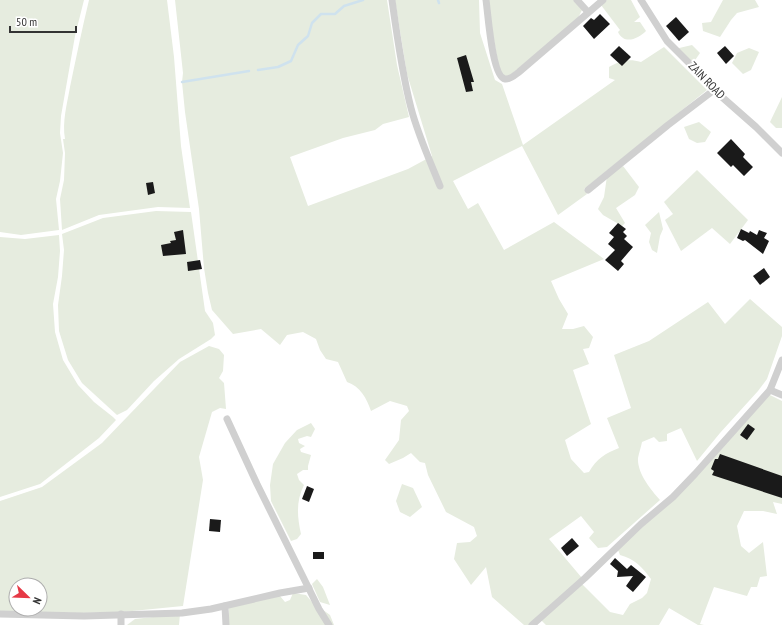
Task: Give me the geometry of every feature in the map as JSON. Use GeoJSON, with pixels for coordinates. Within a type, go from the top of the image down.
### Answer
{"type":"FeatureCollection","features":[{"type":"Feature","properties":{"kind":"street"},"geometry":{"type":"LineString","coordinates":[[392,0],[399,53],[412,110],[440,186]]}},
{"type":"Feature","properties":{"kind":"street"},"geometry":{"type":"LineString","coordinates":[[486,0],[490,36],[495,62],[501,77],[506,79],[519,72],[603,0]]}},
{"type":"Feature","properties":{"kind":"street"},"geometry":{"type":"LineString","coordinates":[[577,0],[588,12]]}},
{"type":"Feature","properties":{"kind":"street","name":"ZAIN ROAD"},"geometry":{"type":"LineString","coordinates":[[641,0],[667,42],[701,74],[714,90],[756,127],[782,153]]}},
{"type":"Feature","properties":{"kind":"street"},"geometry":{"type":"LineString","coordinates":[[588,190],[714,90]]}},
{"type":"Feature","properties":{"kind":"street"},"geometry":{"type":"LineString","coordinates":[[532,625],[585,578],[641,524],[673,497],[770,390],[782,360]]}},
{"type":"Feature","properties":{"kind":"street"},"geometry":{"type":"LineString","coordinates":[[770,390],[782,395]]}},
{"type":"Feature","properties":{"kind":"street"},"geometry":{"type":"LineString","coordinates":[[227,419],[257,484],[319,609],[329,625]]}},
{"type":"Feature","properties":{"kind":"street"},"geometry":{"type":"LineString","coordinates":[[0,614],[84,616],[182,613],[225,606],[309,588]]}},
{"type":"Feature","properties":{"kind":"street"},"geometry":{"type":"LineString","coordinates":[[225,606],[226,625]]}},
{"type":"Feature","properties":{"kind":"street"},"geometry":{"type":"LineString","coordinates":[[121,614],[122,625]]}},
{"type":"Feature","properties":{"kind":"shaded area"},"geometry":{"type":"Polygon","coordinates":[[[0,0],[84,0],[75,36],[61,116],[60,133],[63,153],[60,181],[56,199],[59,230],[21,235],[0,232],[0,0]]]}},
{"type":"Feature","properties":{"kind":"shaded area"},"geometry":{"type":"Polygon","coordinates":[[[89,0],[167,0],[174,57],[181,146],[190,208],[158,207],[99,215],[62,230],[60,199],[64,180],[64,120],[89,0]]]}},
{"type":"Feature","properties":{"kind":"shaded area"},"geometry":{"type":"Polygon","coordinates":[[[175,0],[387,0],[397,65],[409,117],[383,124],[375,130],[343,138],[290,157],[308,206],[408,169],[432,156],[407,74],[395,0],[479,0],[480,33],[495,80],[502,84],[523,145],[615,80],[609,78],[609,67],[624,61],[632,60],[641,62],[664,47],[707,90],[584,189],[587,194],[558,215],[522,146],[453,181],[468,209],[478,203],[504,250],[554,222],[604,259],[551,281],[568,314],[562,329],[573,329],[584,326],[593,337],[589,348],[583,349],[589,364],[573,370],[591,424],[565,440],[571,459],[584,473],[589,472],[595,463],[602,457],[619,448],[607,418],[631,408],[614,355],[649,341],[708,302],[725,324],[750,299],[782,327],[782,336],[767,379],[697,461],[681,428],[667,434],[667,441],[659,442],[654,437],[642,442],[638,464],[642,475],[660,500],[607,547],[598,548],[589,538],[594,532],[581,516],[549,539],[582,578],[531,625],[524,625],[492,597],[486,567],[471,585],[454,559],[457,543],[470,542],[477,536],[474,527],[446,512],[428,475],[425,463],[420,462],[411,453],[389,464],[385,460],[399,440],[401,420],[409,411],[407,406],[390,401],[371,411],[359,390],[347,382],[338,362],[326,359],[320,350],[316,339],[303,332],[287,335],[280,345],[261,329],[233,334],[212,310],[204,268],[199,209],[185,112],[182,82],[183,73],[175,0]]]}},
{"type":"Feature","properties":{"kind":"shaded area"},"geometry":{"type":"Polygon","coordinates":[[[487,0],[575,0],[583,8],[578,18],[507,78],[500,74],[487,0]]]}},
{"type":"Feature","properties":{"kind":"shaded area"},"geometry":{"type":"Polygon","coordinates":[[[607,0],[631,0],[640,17],[634,22],[640,22],[646,31],[635,38],[627,40],[621,36],[618,32],[620,30],[601,5],[607,0]]]}},
{"type":"Feature","properties":{"kind":"shaded area"},"geometry":{"type":"Polygon","coordinates":[[[723,0],[755,0],[759,7],[737,13],[720,37],[703,31],[702,23],[711,22],[723,0]]]}},
{"type":"Feature","properties":{"kind":"shaded area"},"geometry":{"type":"Polygon","coordinates":[[[692,45],[700,53],[691,66],[675,49],[692,45]]]}},
{"type":"Feature","properties":{"kind":"shaded area"},"geometry":{"type":"Polygon","coordinates":[[[749,48],[759,52],[751,70],[743,74],[732,63],[737,53],[749,48]]]}},
{"type":"Feature","properties":{"kind":"shaded area"},"geometry":{"type":"Polygon","coordinates":[[[782,97],[782,128],[776,128],[770,122],[782,97]]]}},
{"type":"Feature","properties":{"kind":"shaded area"},"geometry":{"type":"Polygon","coordinates":[[[699,122],[711,132],[705,142],[697,143],[689,139],[684,127],[699,122]]]}},
{"type":"Feature","properties":{"kind":"shaded area"},"geometry":{"type":"Polygon","coordinates":[[[623,166],[639,187],[635,195],[616,208],[625,223],[622,226],[603,215],[598,209],[604,197],[607,176],[623,166]]]}},
{"type":"Feature","properties":{"kind":"shaded area"},"geometry":{"type":"Polygon","coordinates":[[[697,170],[748,220],[730,244],[712,228],[681,251],[665,220],[673,214],[664,202],[697,170]]]}},
{"type":"Feature","properties":{"kind":"shaded area"},"geometry":{"type":"Polygon","coordinates":[[[156,211],[191,212],[205,311],[213,323],[215,335],[179,359],[154,381],[127,410],[117,415],[82,383],[68,360],[59,331],[58,305],[64,250],[62,234],[103,218],[156,211]]]}},
{"type":"Feature","properties":{"kind":"shaded area"},"geometry":{"type":"Polygon","coordinates":[[[659,212],[663,229],[660,236],[657,253],[652,250],[649,242],[651,233],[645,225],[659,212]]]}},
{"type":"Feature","properties":{"kind":"shaded area"},"geometry":{"type":"Polygon","coordinates":[[[59,235],[60,251],[58,277],[53,304],[55,332],[63,360],[78,385],[94,402],[116,420],[99,438],[40,484],[0,497],[0,237],[25,239],[59,235]]]}},
{"type":"Feature","properties":{"kind":"shaded area"},"geometry":{"type":"Polygon","coordinates":[[[209,346],[219,349],[224,355],[223,371],[219,378],[224,383],[226,409],[220,408],[212,412],[199,457],[203,480],[183,606],[122,612],[48,612],[48,577],[8,577],[8,611],[0,611],[0,501],[42,487],[102,443],[180,362],[209,346]]]}},
{"type":"Feature","properties":{"kind":"shaded area"},"geometry":{"type":"Polygon","coordinates":[[[766,393],[782,401],[782,504],[773,502],[777,514],[763,511],[744,511],[737,526],[741,546],[749,553],[763,542],[767,576],[760,577],[757,587],[751,587],[747,596],[714,587],[700,624],[704,625],[698,625],[669,608],[659,625],[546,625],[541,620],[582,584],[610,612],[623,615],[630,604],[642,598],[647,593],[651,579],[638,564],[620,555],[618,550],[659,509],[766,393]]]}},
{"type":"Feature","properties":{"kind":"shaded area"},"geometry":{"type":"Polygon","coordinates":[[[311,423],[315,429],[311,437],[307,436],[298,439],[299,443],[305,446],[300,449],[301,452],[311,455],[308,470],[303,470],[297,474],[299,480],[304,485],[298,503],[301,534],[297,539],[291,541],[271,501],[270,485],[273,464],[285,443],[297,430],[311,423]]]}},
{"type":"Feature","properties":{"kind":"shaded area"},"geometry":{"type":"Polygon","coordinates":[[[402,484],[413,488],[422,507],[410,517],[400,512],[396,501],[402,484]]]}},
{"type":"Feature","properties":{"kind":"shaded area"},"geometry":{"type":"Polygon","coordinates":[[[317,579],[323,587],[330,605],[320,602],[312,584],[317,579]]]}},
{"type":"Feature","properties":{"kind":"shaded area"},"geometry":{"type":"Polygon","coordinates":[[[293,593],[306,595],[312,602],[330,615],[334,625],[229,625],[229,606],[280,596],[285,602],[290,600],[293,593]]]}},
{"type":"Feature","properties":{"kind":"shaded area"},"geometry":{"type":"Polygon","coordinates":[[[180,614],[179,625],[127,625],[135,619],[180,614]]]}},
{"type":"Feature","properties":{"kind":"building"},"geometry":{"type":"Polygon","coordinates":[[[600,14],[610,24],[594,39],[583,26],[591,18],[594,20],[600,14]]]}},
{"type":"Feature","properties":{"kind":"building"},"geometry":{"type":"Polygon","coordinates":[[[676,17],[689,32],[679,41],[666,26],[676,17]]]}},
{"type":"Feature","properties":{"kind":"building"},"geometry":{"type":"Polygon","coordinates":[[[619,46],[631,57],[622,66],[610,55],[619,46]]]}},
{"type":"Feature","properties":{"kind":"building"},"geometry":{"type":"Polygon","coordinates":[[[725,46],[734,56],[726,64],[717,53],[725,46]]]}},
{"type":"Feature","properties":{"kind":"building"},"geometry":{"type":"Polygon","coordinates":[[[466,55],[474,82],[471,82],[473,91],[466,92],[457,58],[466,55]]]}},
{"type":"Feature","properties":{"kind":"building"},"geometry":{"type":"Polygon","coordinates":[[[731,139],[745,154],[743,157],[753,167],[744,176],[733,165],[731,167],[717,153],[731,139]]]}},
{"type":"Feature","properties":{"kind":"building"},"geometry":{"type":"Polygon","coordinates":[[[153,182],[155,193],[148,195],[146,183],[153,182]]]}},
{"type":"Feature","properties":{"kind":"building"},"geometry":{"type":"Polygon","coordinates":[[[618,223],[626,229],[623,232],[627,236],[624,239],[633,247],[621,261],[624,264],[618,271],[605,260],[615,250],[608,244],[614,237],[609,233],[618,223]]]}},
{"type":"Feature","properties":{"kind":"building"},"geometry":{"type":"Polygon","coordinates":[[[741,229],[749,233],[750,231],[757,235],[759,230],[767,233],[764,238],[769,241],[763,254],[745,240],[743,241],[737,238],[741,229]]]}},
{"type":"Feature","properties":{"kind":"building"},"geometry":{"type":"Polygon","coordinates":[[[183,230],[186,254],[163,256],[161,245],[171,243],[170,241],[176,240],[174,232],[183,230]]]}},
{"type":"Feature","properties":{"kind":"building"},"geometry":{"type":"Polygon","coordinates":[[[200,260],[202,269],[188,271],[187,262],[200,260]]]}},
{"type":"Feature","properties":{"kind":"building"},"geometry":{"type":"Polygon","coordinates":[[[764,268],[770,277],[760,285],[753,276],[764,268]]]}},
{"type":"Feature","properties":{"kind":"building"},"geometry":{"type":"Polygon","coordinates":[[[748,424],[755,429],[747,440],[740,435],[748,424]]]}},
{"type":"Feature","properties":{"kind":"building"},"geometry":{"type":"Polygon","coordinates":[[[720,454],[782,476],[782,498],[712,475],[714,471],[711,469],[715,459],[718,459],[720,454]]]}},
{"type":"Feature","properties":{"kind":"building"},"geometry":{"type":"Polygon","coordinates":[[[307,486],[314,489],[309,502],[302,499],[307,486]]]}},
{"type":"Feature","properties":{"kind":"building"},"geometry":{"type":"Polygon","coordinates":[[[210,519],[221,520],[220,532],[209,531],[210,519]]]}},
{"type":"Feature","properties":{"kind":"building"},"geometry":{"type":"Polygon","coordinates":[[[572,538],[579,546],[567,556],[561,548],[572,538]]]}},
{"type":"Feature","properties":{"kind":"building"},"geometry":{"type":"Polygon","coordinates":[[[313,552],[324,552],[324,559],[313,559],[313,552]]]}},
{"type":"Feature","properties":{"kind":"building"},"geometry":{"type":"Polygon","coordinates":[[[615,558],[627,569],[631,565],[646,577],[633,592],[626,586],[633,576],[617,577],[618,571],[610,564],[615,558]]]}},
{"type":"Feature","properties":{"kind":"waterway"},"geometry":{"type":"LineString","coordinates":[[258,70],[278,67],[291,61],[298,45],[308,36],[312,23],[321,14],[335,14],[344,6],[363,0]]}},
{"type":"Feature","properties":{"kind":"waterway"},"geometry":{"type":"LineString","coordinates":[[182,82],[249,71]]}}]}
